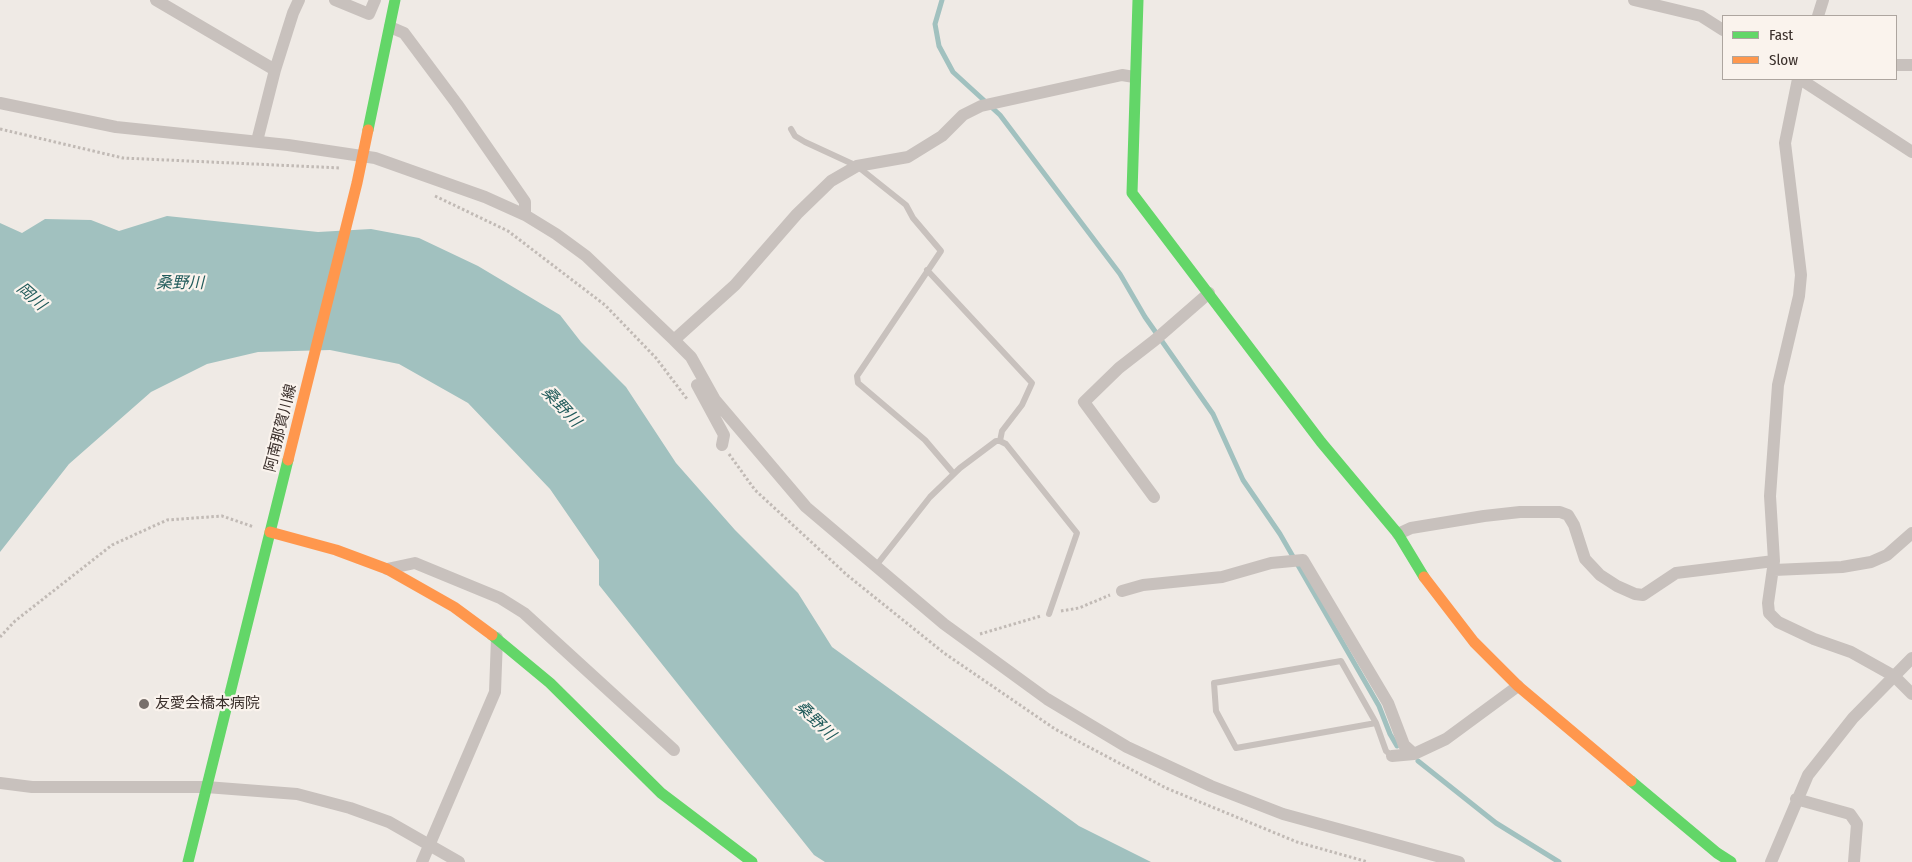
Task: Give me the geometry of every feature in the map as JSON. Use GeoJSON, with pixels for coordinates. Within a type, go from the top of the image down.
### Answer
{"type":"FeatureCollection","features":[{"type":"Feature","properties":{"kind":"street"},"geometry":{"type":"LineString","coordinates":[[156,0],[276,70]]}},
{"type":"Feature","properties":{"kind":"street"},"geometry":{"type":"LineString","coordinates":[[257,141],[293,13],[300,0]]}},
{"type":"Feature","properties":{"kind":"street"},"geometry":{"type":"LineString","coordinates":[[335,0],[369,14],[375,0]]}},
{"type":"Feature","properties":{"kind":"street","name":"阿南那賀川線"},"geometry":{"type":"LineString","coordinates":[[188,862],[357,183],[395,0]]}},
{"type":"Feature","properties":{"kind":"street"},"geometry":{"type":"LineString","coordinates":[[1138,0],[1134,77],[1132,192],[1321,442],[1398,534],[1414,563],[1474,642],[1518,686],[1717,853],[1731,862]]}},
{"type":"Feature","properties":{"kind":"street"},"geometry":{"type":"LineString","coordinates":[[1634,0],[1700,16],[1722,29]]}},
{"type":"Feature","properties":{"kind":"street"},"geometry":{"type":"LineString","coordinates":[[1818,15],[1823,0]]}},
{"type":"Feature","properties":{"kind":"street"},"geometry":{"type":"LineString","coordinates":[[390,27],[404,33],[468,119],[525,202],[525,215]]}},
{"type":"Feature","properties":{"kind":"street"},"geometry":{"type":"LineString","coordinates":[[1897,65],[1912,65]]}},
{"type":"Feature","properties":{"kind":"street"},"geometry":{"type":"LineString","coordinates":[[674,340],[735,285],[817,194],[831,181],[857,166],[908,156],[942,136],[963,115],[981,106],[1122,75],[1134,77]]}},
{"type":"Feature","properties":{"kind":"street"},"geometry":{"type":"LineString","coordinates":[[1799,80],[1785,143],[1801,275],[1800,296],[1778,385],[1770,496],[1774,565],[1768,603],[1769,613],[1778,622],[1814,639],[1851,652],[1894,676],[1912,694]]}},
{"type":"Feature","properties":{"kind":"street"},"geometry":{"type":"LineString","coordinates":[[1801,80],[1912,152]]}},
{"type":"Feature","properties":{"kind":"street"},"geometry":{"type":"LineString","coordinates":[[0,103],[116,127],[257,141],[363,156],[406,168],[485,196],[525,215],[556,234],[586,256],[691,357],[715,400],[806,507],[966,642],[1047,699],[1127,747],[1211,786],[1283,814],[1459,862]]}},
{"type":"Feature","properties":{"kind":"street"},"geometry":{"type":"LineString","coordinates":[[1154,497],[1084,402],[1119,368],[1209,293]]}},
{"type":"Feature","properties":{"kind":"street"},"geometry":{"type":"LineString","coordinates":[[674,340],[724,435],[722,446]]}},
{"type":"Feature","properties":{"kind":"street"},"geometry":{"type":"LineString","coordinates":[[1398,534],[1411,528],[1484,516],[1520,512],[1560,512],[1568,516],[1574,525],[1585,559],[1600,575],[1617,586],[1642,595],[1676,572],[1774,565],[1842,566],[1871,562],[1887,555],[1912,533]]}},
{"type":"Feature","properties":{"kind":"street"},"geometry":{"type":"LineString","coordinates":[[270,532],[336,550],[387,570],[454,607],[497,638],[550,683],[661,794],[752,862]]}},
{"type":"Feature","properties":{"kind":"street"},"geometry":{"type":"LineString","coordinates":[[1122,591],[1143,586],[1222,577],[1271,563],[1303,560],[1388,703],[1404,745],[1414,754]]}},
{"type":"Feature","properties":{"kind":"street"},"geometry":{"type":"LineString","coordinates":[[387,570],[414,562],[500,598],[524,613],[674,750]]}},
{"type":"Feature","properties":{"kind":"street"},"geometry":{"type":"LineString","coordinates":[[422,862],[495,692],[497,638]]}},
{"type":"Feature","properties":{"kind":"street"},"geometry":{"type":"LineString","coordinates":[[1771,862],[1796,799],[1808,775],[1853,718],[1912,658]]}},
{"type":"Feature","properties":{"kind":"street"},"geometry":{"type":"LineString","coordinates":[[1392,756],[1414,754],[1446,739],[1518,686]]}},
{"type":"Feature","properties":{"kind":"street"},"geometry":{"type":"LineString","coordinates":[[0,782],[32,787],[206,787],[297,794],[350,808],[388,822],[459,862]]}},
{"type":"Feature","properties":{"kind":"street"},"geometry":{"type":"LineString","coordinates":[[1796,799],[1850,814],[1857,824],[1854,862]]}},
{"type":"Feature","properties":{"kind":"lane"},"geometry":{"type":"LineString","coordinates":[[791,129],[794,136],[857,166],[906,205],[913,218],[941,251],[857,376],[858,383],[924,440],[954,474]]}},
{"type":"Feature","properties":{"kind":"lane"},"geometry":{"type":"LineString","coordinates":[[927,270],[1032,383],[1022,405],[1002,432],[1000,441]]}},
{"type":"Feature","properties":{"kind":"lane"},"geometry":{"type":"LineString","coordinates":[[875,567],[930,497],[954,474],[996,441],[1000,441],[1006,444],[1077,533],[1049,614]]}},
{"type":"Feature","properties":{"kind":"lane"},"geometry":{"type":"LineString","coordinates":[[1376,723],[1236,748],[1216,711],[1214,683],[1341,662],[1376,723],[1386,751],[1392,756]]}},
{"type":"Feature","properties":{"kind":"path"},"geometry":{"type":"LineString","coordinates":[[0,129],[124,158],[360,169]]}},
{"type":"Feature","properties":{"kind":"path"},"geometry":{"type":"LineString","coordinates":[[0,637],[15,621],[112,545],[167,520],[222,516],[270,532]]}},
{"type":"Feature","properties":{"kind":"water"},"geometry":{"type":"Polygon","coordinates":[[[167,216],[318,232],[371,229],[419,238],[478,266],[560,315],[581,342],[626,387],[676,463],[735,530],[798,593],[832,647],[1079,826],[1151,862],[825,862],[814,855],[599,585],[599,560],[550,489],[468,403],[399,364],[330,350],[258,352],[207,364],[151,392],[69,464],[0,552],[0,223],[22,233],[45,219],[91,220],[119,231],[167,216]]]}},
{"type":"Feature","properties":{"kind":"waterway"},"geometry":{"type":"LineString","coordinates":[[942,0],[935,24],[939,46],[953,72],[1000,115],[1120,274],[1145,317],[1213,414],[1243,480],[1280,534],[1379,706],[1397,746]]}},
{"type":"Feature","properties":{"kind":"waterway"},"geometry":{"type":"LineString","coordinates":[[1418,761],[1496,823],[1559,862]]}},
{"type":"Feature","properties":{"kind":"traffic: fast"},"geometry":{"type":"LineString","coordinates":[[368,130],[395,0]]}},
{"type":"Feature","properties":{"kind":"traffic: fast"},"geometry":{"type":"LineString","coordinates":[[1138,0],[1132,193],[1321,442],[1398,534],[1424,577]]}},
{"type":"Feature","properties":{"kind":"traffic: fast"},"geometry":{"type":"LineString","coordinates":[[188,862],[288,460]]}},
{"type":"Feature","properties":{"kind":"traffic: fast"},"geometry":{"type":"LineString","coordinates":[[492,635],[550,683],[661,793],[752,862]]}},
{"type":"Feature","properties":{"kind":"traffic: fast"},"geometry":{"type":"LineString","coordinates":[[1631,781],[1717,853],[1731,862]]}},
{"type":"Feature","properties":{"kind":"traffic: slow"},"geometry":{"type":"LineString","coordinates":[[288,460],[357,183],[368,130]]}},
{"type":"Feature","properties":{"kind":"traffic: slow"},"geometry":{"type":"LineString","coordinates":[[270,532],[336,550],[387,569],[454,607],[492,635]]}},
{"type":"Feature","properties":{"kind":"traffic: slow"},"geometry":{"type":"LineString","coordinates":[[1424,577],[1474,642],[1518,686],[1631,781]]}},
{"type":"Feature","properties":{"kind":"place","name":"友愛会橋本病院"},"geometry":{"type":"Point","coordinates":[144,704]}},
{"type":"Feature","properties":{"kind":"water label","name":"桑野川"},"geometry":{"type":"Point","coordinates":[180,284]}},
{"type":"Feature","properties":{"kind":"water label","name":"岡川"},"geometry":{"type":"Point","coordinates":[31,297]}},
{"type":"Feature","properties":{"kind":"water label","name":"桑野川"},"geometry":{"type":"Point","coordinates":[561,407]}},
{"type":"Feature","properties":{"kind":"water label","name":"桑野川"},"geometry":{"type":"Point","coordinates":[815,721]}}]}
